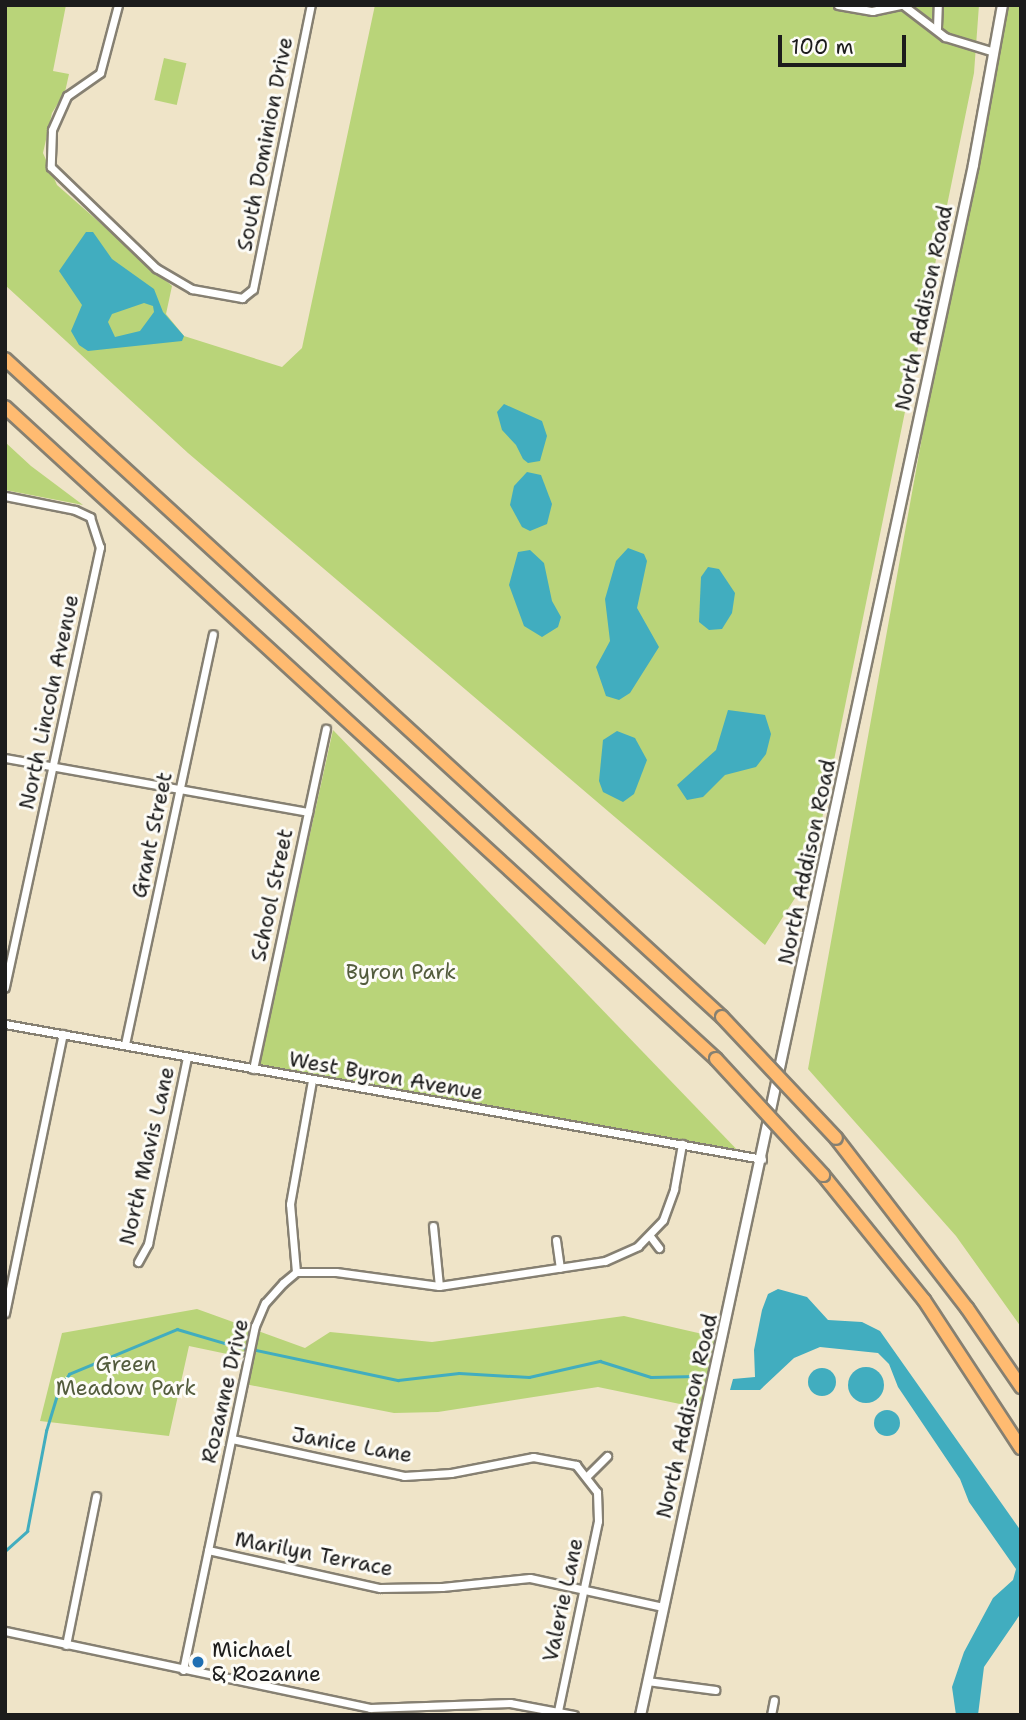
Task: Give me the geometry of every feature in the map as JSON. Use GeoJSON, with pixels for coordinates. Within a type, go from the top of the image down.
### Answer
{"type":"FeatureCollection","features":[{"type":"Feature","properties":{"kind":"highway"},"geometry":{"type":"LineString","coordinates":[[5,359],[722,1017],[836,1138],[967,1308],[1021,1387]]}},
{"type":"Feature","properties":{"kind":"highway"},"geometry":{"type":"LineString","coordinates":[[5,407],[716,1059],[823,1175],[924,1300],[1021,1448]]}},
{"type":"Feature","properties":{"kind":"street","name":"South Dominion Drive"},"geometry":{"type":"LineString","coordinates":[[118,5],[100,73],[66,96],[52,130],[51,167],[156,268],[192,289],[242,298],[253,289],[311,5]]}},
{"type":"Feature","properties":{"kind":"street"},"geometry":{"type":"LineString","coordinates":[[838,5],[872,11],[902,5],[959,43],[994,52]]}},
{"type":"Feature","properties":{"kind":"street"},"geometry":{"type":"LineString","coordinates":[[937,28],[938,5]]}},
{"type":"Feature","properties":{"kind":"street","name":"North Addison Road"},"geometry":{"type":"LineString","coordinates":[[640,1715],[762,1159],[1001,10]]}},
{"type":"Feature","properties":{"kind":"street","name":"North Lincoln Avenue"},"geometry":{"type":"LineString","coordinates":[[5,496],[75,510],[90,517],[100,547],[5,988]]}},
{"type":"Feature","properties":{"kind":"street","name":"Grant Street"},"geometry":{"type":"LineString","coordinates":[[125,1044],[213,634]]}},
{"type":"Feature","properties":{"kind":"street","name":"School Street"},"geometry":{"type":"LineString","coordinates":[[253,1069],[326,729]]}},
{"type":"Feature","properties":{"kind":"street"},"geometry":{"type":"LineString","coordinates":[[5,758],[308,812]]}},
{"type":"Feature","properties":{"kind":"street","name":"West Byron Avenue"},"geometry":{"type":"LineString","coordinates":[[5,1024],[762,1159]]}},
{"type":"Feature","properties":{"kind":"street"},"geometry":{"type":"LineString","coordinates":[[5,1313],[63,1034]]}},
{"type":"Feature","properties":{"kind":"street","name":"North Mavis Lane"},"geometry":{"type":"LineString","coordinates":[[138,1262],[148,1244],[187,1057]]}},
{"type":"Feature","properties":{"kind":"street"},"geometry":{"type":"LineString","coordinates":[[312,1080],[290,1204],[296,1272],[336,1272],[439,1286],[606,1261],[650,1236],[670,1206],[682,1144]]}},
{"type":"Feature","properties":{"kind":"street"},"geometry":{"type":"LineString","coordinates":[[433,1226],[439,1286]]}},
{"type":"Feature","properties":{"kind":"street"},"geometry":{"type":"LineString","coordinates":[[650,1236],[659,1248]]}},
{"type":"Feature","properties":{"kind":"street"},"geometry":{"type":"LineString","coordinates":[[556,1240],[560,1268]]}},
{"type":"Feature","properties":{"kind":"street","name":"Rozanne Drive"},"geometry":{"type":"LineString","coordinates":[[183,1670],[250,1349],[265,1303],[296,1272]]}},
{"type":"Feature","properties":{"kind":"street","name":"Janice Lane"},"geometry":{"type":"LineString","coordinates":[[232,1439],[404,1476],[544,1457],[576,1465],[588,1475]]}},
{"type":"Feature","properties":{"kind":"street"},"geometry":{"type":"LineString","coordinates":[[588,1475],[607,1455]]}},
{"type":"Feature","properties":{"kind":"street","name":"Valerie Lane"},"geometry":{"type":"LineString","coordinates":[[557,1713],[598,1521],[597,1492],[588,1475]]}},
{"type":"Feature","properties":{"kind":"street"},"geometry":{"type":"LineString","coordinates":[[66,1645],[96,1496]]}},
{"type":"Feature","properties":{"kind":"street","name":"Marilyn Terrace"},"geometry":{"type":"LineString","coordinates":[[208,1550],[389,1589],[521,1578],[584,1587],[663,1606]]}},
{"type":"Feature","properties":{"kind":"street"},"geometry":{"type":"LineString","coordinates":[[5,1632],[370,1708],[510,1703],[574,1715]]}},
{"type":"Feature","properties":{"kind":"street"},"geometry":{"type":"LineString","coordinates":[[647,1681],[715,1690]]}},
{"type":"Feature","properties":{"kind":"street"},"geometry":{"type":"LineString","coordinates":[[771,1715],[774,1700]]}},
{"type":"Feature","properties":{"kind":"green space"},"geometry":{"type":"Polygon","coordinates":[[[5,5],[66,5],[53,71],[69,74],[65,92],[52,113],[43,153],[57,185],[172,286],[166,314],[184,336],[282,367],[302,348],[375,5],[979,5],[974,73],[811,873],[765,945],[188,453],[5,285],[5,5]]]}},
{"type":"Feature","properties":{"kind":"green space"},"geometry":{"type":"Polygon","coordinates":[[[1000,5],[1021,5],[1021,1327],[956,1236],[808,1069],[1000,5]]]}},
{"type":"Feature","properties":{"kind":"green space"},"geometry":{"type":"Polygon","coordinates":[[[164,58],[186,63],[177,105],[154,100],[164,58]]]}},
{"type":"Feature","properties":{"kind":"green space"},"geometry":{"type":"Polygon","coordinates":[[[5,442],[31,466],[83,505],[5,490],[5,442]]]}},
{"type":"Feature","properties":{"kind":"green space","name":"Byron Park"},"geometry":{"type":"Polygon","coordinates":[[[333,730],[744,1157],[259,1064],[333,730]]]}},
{"type":"Feature","properties":{"kind":"green space","name":"Green Meadow Park"},"geometry":{"type":"Polygon","coordinates":[[[197,1309],[305,1348],[330,1332],[432,1342],[624,1316],[720,1338],[704,1409],[598,1387],[438,1412],[394,1413],[245,1384],[251,1359],[189,1346],[169,1436],[40,1421],[62,1333],[197,1309]]]}},
{"type":"Feature","properties":{"kind":"water"},"geometry":{"type":"Polygon","coordinates":[[[86,232],[93,232],[112,259],[154,289],[163,312],[184,336],[182,341],[88,351],[79,345],[71,331],[82,305],[59,271],[86,232]],[[144,303],[112,314],[108,322],[115,337],[140,331],[154,312],[153,306],[144,303]]]}},
{"type":"Feature","properties":{"kind":"water"},"geometry":{"type":"Polygon","coordinates":[[[504,404],[542,421],[547,436],[540,461],[528,463],[523,459],[516,445],[502,430],[497,412],[504,404]]]}},
{"type":"Feature","properties":{"kind":"water"},"geometry":{"type":"Polygon","coordinates":[[[527,472],[541,475],[552,504],[547,524],[530,531],[522,527],[510,505],[514,486],[527,472]]]}},
{"type":"Feature","properties":{"kind":"water"},"geometry":{"type":"Polygon","coordinates":[[[628,548],[644,554],[647,561],[637,608],[659,647],[630,693],[619,700],[606,696],[596,667],[610,641],[605,599],[616,561],[628,548]]]}},
{"type":"Feature","properties":{"kind":"water"},"geometry":{"type":"Polygon","coordinates":[[[530,550],[544,563],[552,601],[561,617],[558,627],[542,637],[524,626],[509,585],[518,552],[530,550]]]}},
{"type":"Feature","properties":{"kind":"water"},"geometry":{"type":"Polygon","coordinates":[[[708,567],[719,569],[735,593],[732,613],[722,629],[709,630],[699,622],[701,577],[708,567]]]}},
{"type":"Feature","properties":{"kind":"water"},"geometry":{"type":"Polygon","coordinates":[[[728,710],[765,715],[771,734],[766,754],[756,767],[725,775],[703,797],[687,800],[677,785],[716,750],[728,710]]]}},
{"type":"Feature","properties":{"kind":"water"},"geometry":{"type":"Polygon","coordinates":[[[617,731],[635,738],[647,760],[634,794],[623,802],[603,792],[599,781],[603,740],[617,731]]]}},
{"type":"Feature","properties":{"kind":"water"},"geometry":{"type":"Polygon","coordinates":[[[778,1289],[807,1297],[828,1320],[862,1322],[880,1331],[1021,1531],[1021,1613],[984,1667],[978,1715],[956,1715],[952,1687],[964,1652],[993,1598],[1013,1580],[1016,1569],[969,1502],[960,1479],[898,1387],[889,1364],[878,1353],[820,1347],[794,1358],[760,1390],[730,1390],[733,1379],[755,1377],[754,1350],[762,1310],[768,1294],[778,1289]]]}},
{"type":"Feature","properties":{"kind":"water"},"geometry":{"type":"Polygon","coordinates":[[[866,1367],[879,1372],[884,1385],[879,1398],[866,1403],[853,1398],[848,1385],[853,1372],[866,1367]]]}},
{"type":"Feature","properties":{"kind":"water"},"geometry":{"type":"Polygon","coordinates":[[[822,1368],[832,1372],[836,1382],[832,1392],[822,1396],[812,1392],[808,1382],[812,1372],[822,1368]]]}},
{"type":"Feature","properties":{"kind":"water"},"geometry":{"type":"Polygon","coordinates":[[[887,1410],[897,1413],[900,1423],[897,1433],[887,1436],[877,1433],[874,1423],[877,1413],[887,1410]]]}},
{"type":"Feature","properties":{"kind":"waterway"},"geometry":{"type":"LineString","coordinates":[[5,1551],[27,1531],[46,1431],[57,1394],[69,1374],[177,1329],[228,1344],[398,1380],[459,1373],[529,1377],[600,1361],[651,1377],[696,1376]]}},
{"type":"Feature","properties":{"kind":"place","name":"Michael & Rozanne"},"geometry":{"type":"Point","coordinates":[198,1662]}}]}
